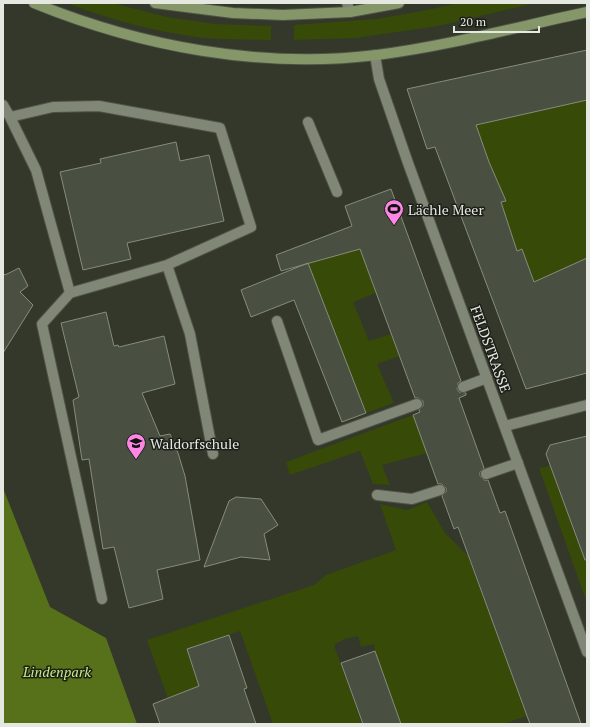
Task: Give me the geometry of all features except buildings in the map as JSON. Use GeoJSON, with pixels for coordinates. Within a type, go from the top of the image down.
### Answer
{"type":"FeatureCollection","features":[{"type":"Feature","properties":{"kind":"main road"},"geometry":{"type":"LineString","coordinates":[[34,3],[125,35],[187,48],[281,59],[375,55],[432,46],[587,12]]}},
{"type":"Feature","properties":{"kind":"main road"},"geometry":{"type":"LineString","coordinates":[[155,3],[233,13],[301,15],[349,7],[399,3]]}},
{"type":"Feature","properties":{"kind":"street","name":"FELDSTRASSE"},"geometry":{"type":"LineString","coordinates":[[375,55],[379,79],[403,149],[587,652]]}},
{"type":"Feature","properties":{"kind":"street"},"geometry":{"type":"LineString","coordinates":[[3,104],[36,170],[70,293]]}},
{"type":"Feature","properties":{"kind":"street"},"geometry":{"type":"LineString","coordinates":[[10,117],[53,107],[99,106],[220,128],[251,227],[167,265],[70,293],[42,324],[102,599]]}},
{"type":"Feature","properties":{"kind":"street"},"geometry":{"type":"LineString","coordinates":[[308,122],[337,192]]}},
{"type":"Feature","properties":{"kind":"street"},"geometry":{"type":"LineString","coordinates":[[167,265],[190,334],[213,454]]}},
{"type":"Feature","properties":{"kind":"street"},"geometry":{"type":"LineString","coordinates":[[277,321],[318,440],[417,404]]}},
{"type":"Feature","properties":{"kind":"street"},"geometry":{"type":"LineString","coordinates":[[463,387],[487,378]]}},
{"type":"Feature","properties":{"kind":"street"},"geometry":{"type":"LineString","coordinates":[[505,426],[587,405]]}},
{"type":"Feature","properties":{"kind":"street"},"geometry":{"type":"LineString","coordinates":[[486,474],[518,463]]}},
{"type":"Feature","properties":{"kind":"street"},"geometry":{"type":"LineString","coordinates":[[377,495],[412,499],[440,490]]}},
{"type":"Feature","properties":{"kind":"green space"},"geometry":{"type":"Polygon","coordinates":[[[67,3],[112,3],[167,17],[215,24],[271,26],[271,40],[212,39],[151,29],[117,20],[67,3]]]}},
{"type":"Feature","properties":{"kind":"green space"},"geometry":{"type":"Polygon","coordinates":[[[459,3],[535,3],[438,26],[356,38],[294,40],[294,25],[376,19],[459,3]]]}},
{"type":"Feature","properties":{"kind":"green space"},"geometry":{"type":"Polygon","coordinates":[[[587,100],[587,325],[552,329],[522,249],[517,251],[501,202],[505,201],[476,125],[587,100]]]}},
{"type":"Feature","properties":{"kind":"green space"},"geometry":{"type":"Polygon","coordinates":[[[360,249],[376,293],[353,302],[369,341],[391,334],[399,356],[377,364],[394,403],[366,413],[308,263],[360,249]]]}},
{"type":"Feature","properties":{"kind":"green space"},"geometry":{"type":"Polygon","coordinates":[[[413,415],[427,453],[382,465],[390,485],[373,484],[360,451],[290,475],[286,462],[413,415]]]}},
{"type":"Feature","properties":{"kind":"green space"},"geometry":{"type":"Polygon","coordinates":[[[550,466],[587,565],[587,603],[539,468],[550,466]]]}},
{"type":"Feature","properties":{"kind":"green space","name":"Lindenpark"},"geometry":{"type":"Polygon","coordinates":[[[3,488],[50,607],[106,638],[137,724],[3,724],[3,488]]]}},
{"type":"Feature","properties":{"kind":"green space"},"geometry":{"type":"Polygon","coordinates":[[[427,502],[445,533],[468,556],[527,716],[503,724],[401,724],[375,651],[374,644],[361,647],[358,636],[345,639],[334,645],[362,724],[273,724],[240,631],[187,649],[204,702],[177,724],[147,640],[314,585],[326,575],[396,550],[380,504],[407,510],[427,502]]]}},
{"type":"Feature","properties":{"kind":"place","name":"Lächle Meer"},"geometry":{"type":"Point","coordinates":[394,226]}},
{"type":"Feature","properties":{"kind":"place","name":"Waldorfschule"},"geometry":{"type":"Point","coordinates":[136,460]}}]}
